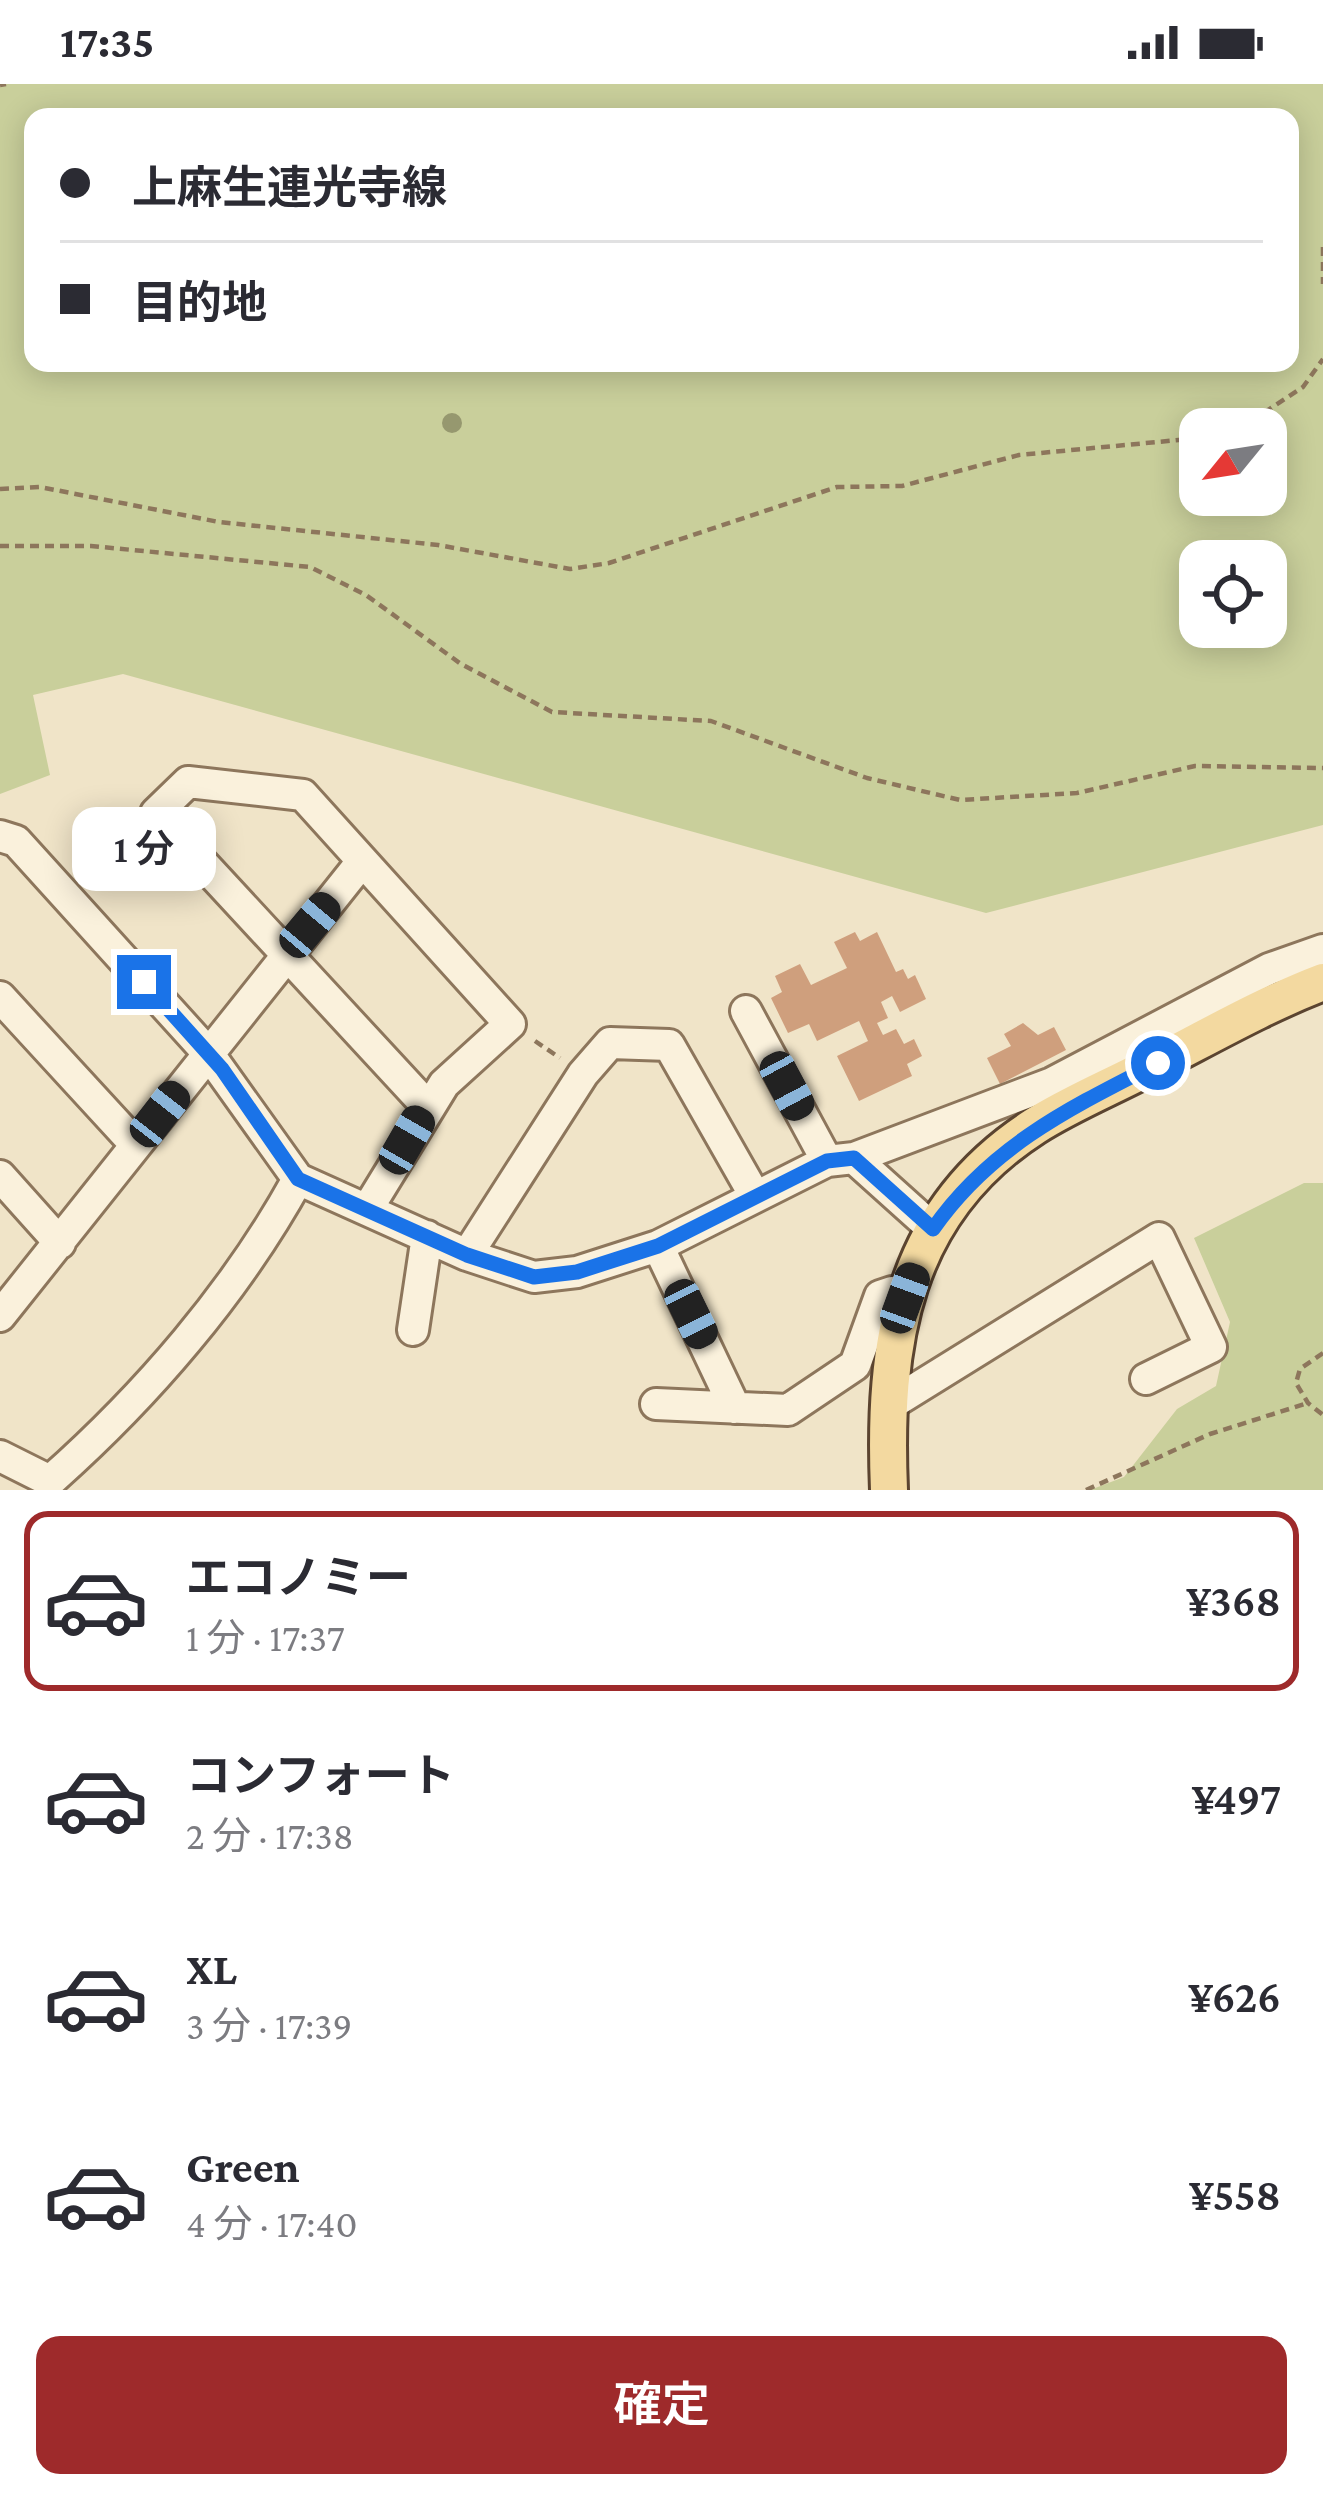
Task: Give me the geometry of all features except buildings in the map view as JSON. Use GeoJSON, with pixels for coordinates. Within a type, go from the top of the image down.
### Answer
{"type":"FeatureCollection","features":[{"type":"Feature","properties":{"kind":"main road"},"geometry":{"type":"LineString","coordinates":[[889,1490],[890,1355],[905,1298],[933,1229],[981,1169],[1038,1125],[1323,982]]}},
{"type":"Feature","properties":{"kind":"street"},"geometry":{"type":"LineString","coordinates":[[368,1208],[427,1106],[444,1084],[510,1024],[360,864],[303,795],[188,782],[156,813],[427,1106]]}},
{"type":"Feature","properties":{"kind":"street"},"geometry":{"type":"LineString","coordinates":[[0,836],[16,841],[208,1053],[298,1179],[467,1255],[534,1277],[577,1272],[658,1246],[840,1159],[1052,1083],[1269,969],[1323,950]]}},
{"type":"Feature","properties":{"kind":"street"},"geometry":{"type":"LineString","coordinates":[[3,1305],[60,1243],[360,864]]}},
{"type":"Feature","properties":{"kind":"street"},"geometry":{"type":"LineString","coordinates":[[0,998],[136,1144]]}},
{"type":"Feature","properties":{"kind":"street"},"geometry":{"type":"LineString","coordinates":[[746,1011],[840,1159],[933,1229]]}},
{"type":"Feature","properties":{"kind":"street"},"geometry":{"type":"LineString","coordinates":[[467,1255],[584,1074],[610,1043],[669,1045],[755,1196]]}},
{"type":"Feature","properties":{"kind":"street"},"geometry":{"type":"LineString","coordinates":[[0,1176],[60,1243]]}},
{"type":"Feature","properties":{"kind":"street"},"geometry":{"type":"LineString","coordinates":[[0,1456],[50,1481],[91,1445],[237,1278],[298,1179]]}},
{"type":"Feature","properties":{"kind":"street"},"geometry":{"type":"LineString","coordinates":[[413,1330],[427,1236]]}},
{"type":"Feature","properties":{"kind":"street"},"geometry":{"type":"LineString","coordinates":[[889,1406],[1159,1238],[1211,1347],[1146,1378]]}},
{"type":"Feature","properties":{"kind":"street"},"geometry":{"type":"LineString","coordinates":[[658,1246],[735,1408]]}},
{"type":"Feature","properties":{"kind":"street"},"geometry":{"type":"LineString","coordinates":[[656,1404],[788,1410],[855,1365],[880,1296],[892,1292],[905,1298]]}},
{"type":"Feature","properties":{"kind":"path"},"geometry":{"type":"LineString","coordinates":[[1323,247],[1323,284]]}},
{"type":"Feature","properties":{"kind":"path"},"geometry":{"type":"LineString","coordinates":[[1272,408],[1303,388],[1323,359]]}},
{"type":"Feature","properties":{"kind":"path"},"geometry":{"type":"LineString","coordinates":[[0,489],[40,487],[219,523],[438,545],[570,569],[623,559],[837,487],[902,486],[1019,455],[1179,440]]}},
{"type":"Feature","properties":{"kind":"path"},"geometry":{"type":"LineString","coordinates":[[0,547],[92,546],[310,567],[366,595],[461,664],[552,712],[711,721],[868,778],[960,800],[1077,793],[1195,766],[1323,768]]}},
{"type":"Feature","properties":{"kind":"path"},"geometry":{"type":"LineString","coordinates":[[510,1024],[584,1074]]}},
{"type":"Feature","properties":{"kind":"path"},"geometry":{"type":"LineString","coordinates":[[1323,1353],[1300,1369],[1297,1383],[1308,1403],[1323,1415]]}},
{"type":"Feature","properties":{"kind":"path"},"geometry":{"type":"LineString","coordinates":[[1086,1490],[1210,1434],[1308,1403]]}},
{"type":"Feature","properties":{"kind":"green space"},"geometry":{"type":"Polygon","coordinates":[[[0,84],[1323,84],[1323,825],[986,913],[123,674],[33,695],[50,775],[0,794],[0,84]]]}},
{"type":"Feature","properties":{"kind":"green space"},"geometry":{"type":"Polygon","coordinates":[[[1304,1183],[1323,1183],[1323,1490],[1090,1490],[1124,1477],[1177,1409],[1216,1386],[1230,1322],[1194,1238],[1304,1183]]]}},
{"type":"Feature","properties":{"kind":"route"},"geometry":{"type":"LineString","coordinates":[[144,982],[222,1069],[298,1179],[467,1255],[534,1277],[577,1272],[658,1246],[827,1161],[854,1158],[933,1229],[981,1169],[1012,1143],[1158,1063]]}}]}
